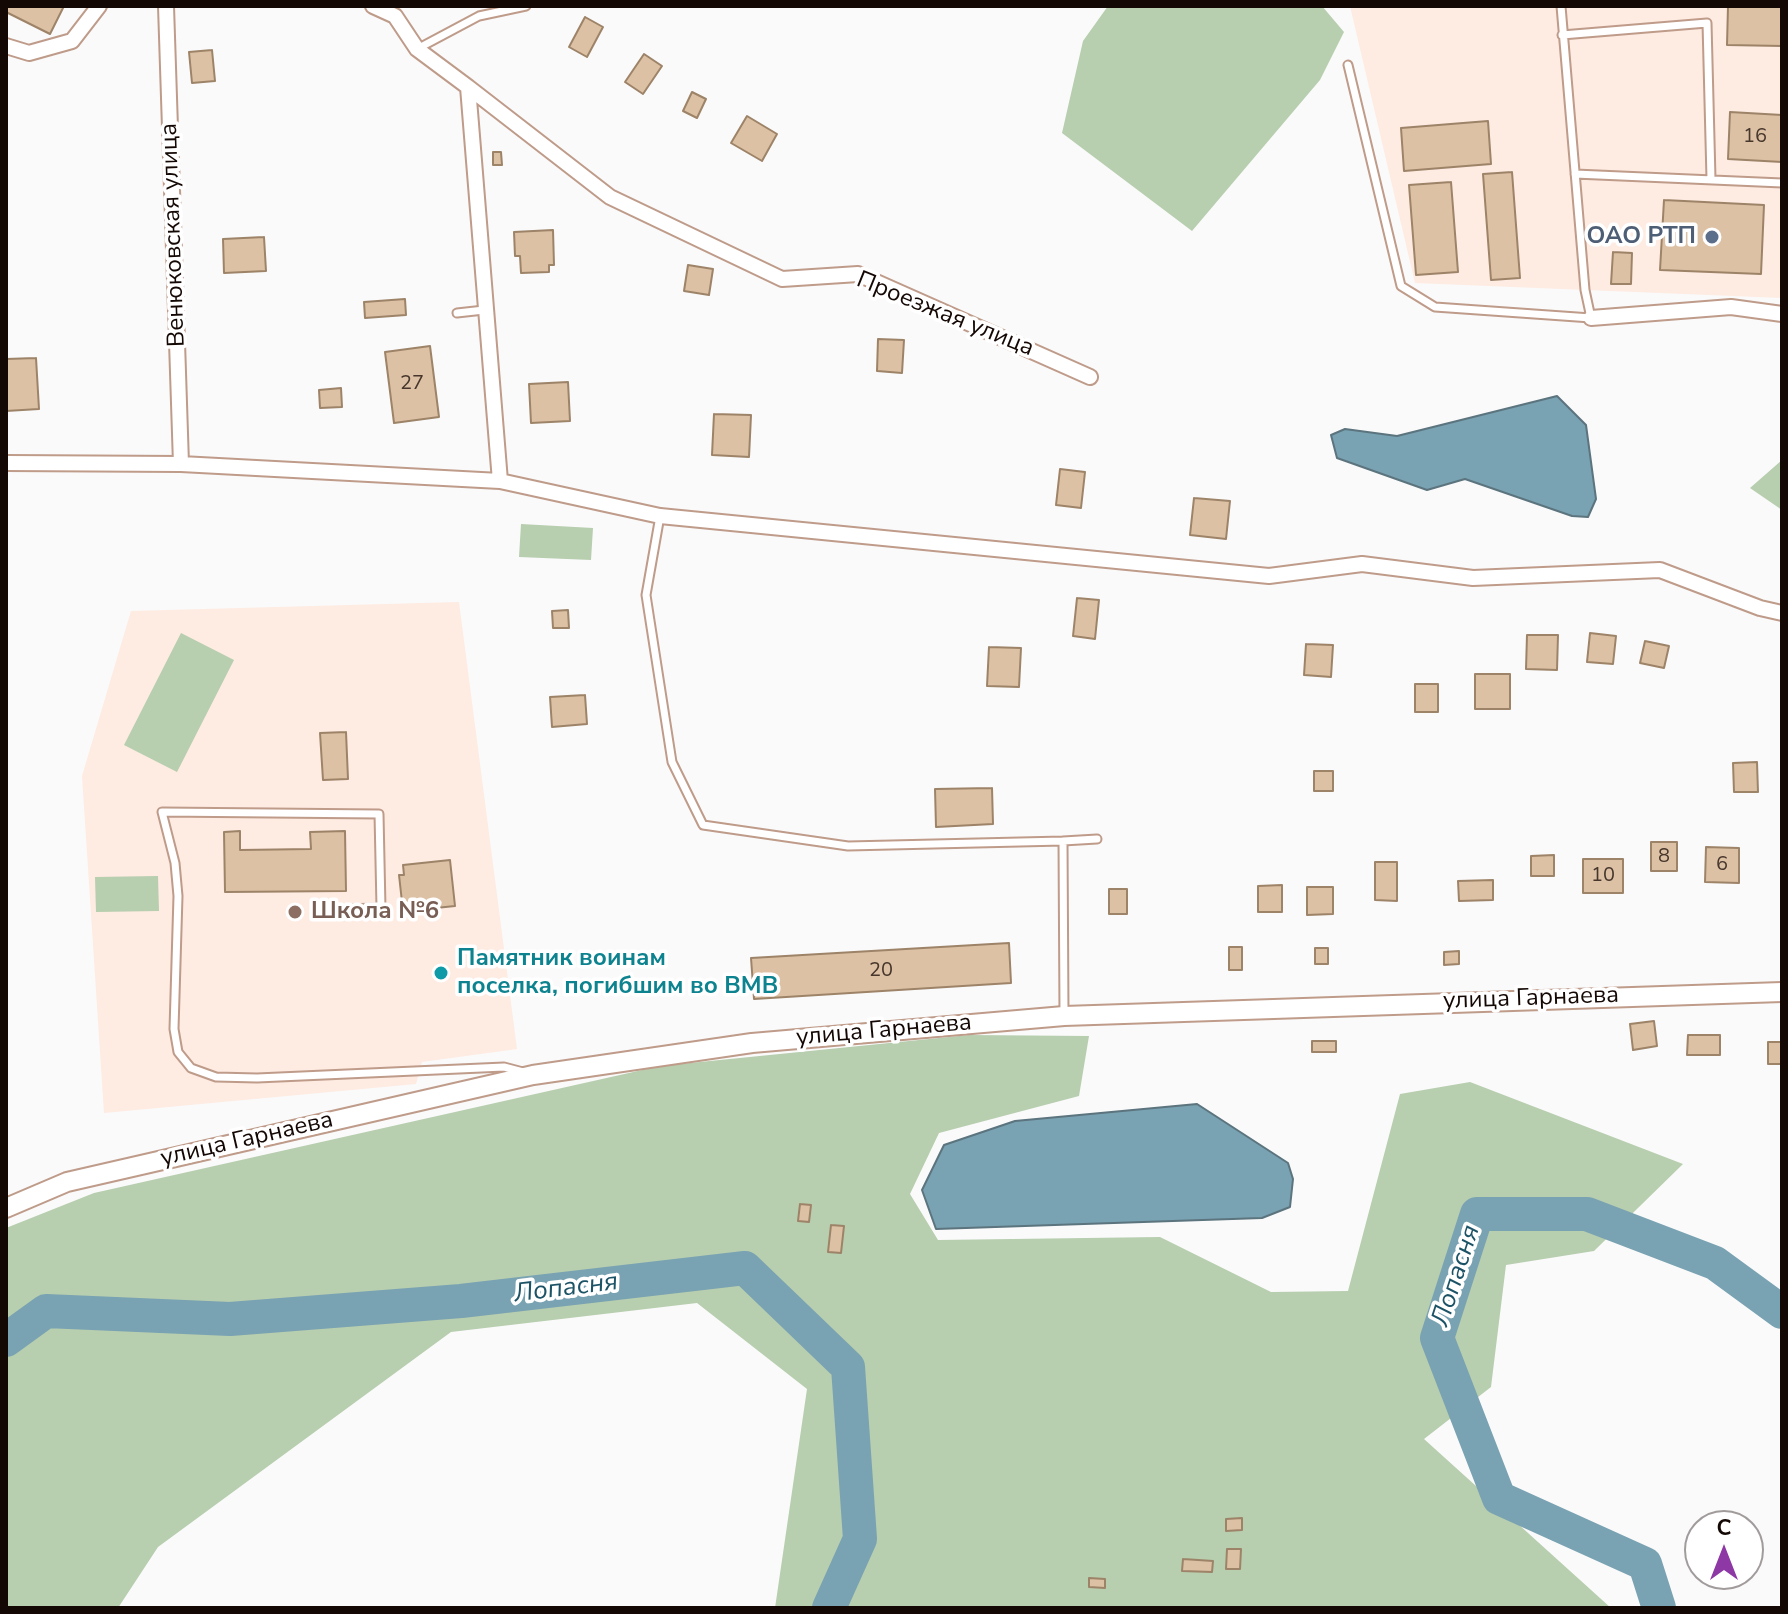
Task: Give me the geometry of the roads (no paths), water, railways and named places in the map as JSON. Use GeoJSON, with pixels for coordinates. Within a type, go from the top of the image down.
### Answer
{"type":"FeatureCollection","features":[{"type":"Feature","properties":{"kind":"street"},"geometry":{"type":"LineString","coordinates":[[6,46],[29,53],[72,41],[99,6]]}},
{"type":"Feature","properties":{"kind":"street","name":"Венюковская улица"},"geometry":{"type":"LineString","coordinates":[[166,6],[181,464]]}},
{"type":"Feature","properties":{"kind":"street"},"geometry":{"type":"LineString","coordinates":[[373,6],[397,11]]}},
{"type":"Feature","properties":{"kind":"street","name":"Проезжая улица"},"geometry":{"type":"LineString","coordinates":[[397,11],[417,49],[610,197],[782,279],[858,274],[1090,377]]}},
{"type":"Feature","properties":{"kind":"street"},"geometry":{"type":"LineString","coordinates":[[468,87],[500,481]]}},
{"type":"Feature","properties":{"kind":"street"},"geometry":{"type":"LineString","coordinates":[[1591,318],[1731,307],[1782,314]]}},
{"type":"Feature","properties":{"kind":"street"},"geometry":{"type":"LineString","coordinates":[[6,463],[181,464],[500,481],[660,516],[1269,576],[1362,564],[1473,578],[1660,570],[1782,613]]}},
{"type":"Feature","properties":{"kind":"street","name":"улица Гарнаева"},"geometry":{"type":"LineString","coordinates":[[6,1208],[67,1182],[533,1075],[752,1043],[1064,1016],[1782,992]]}},
{"type":"Feature","properties":{"kind":"lane"},"geometry":{"type":"LineString","coordinates":[[417,49],[479,16],[526,6]]}},
{"type":"Feature","properties":{"kind":"lane"},"geometry":{"type":"LineString","coordinates":[[1348,65],[1401,286],[1435,307],[1591,318],[1585,290],[1561,6]]}},
{"type":"Feature","properties":{"kind":"lane"},"geometry":{"type":"LineString","coordinates":[[1562,35],[1707,23],[1711,179]]}},
{"type":"Feature","properties":{"kind":"lane"},"geometry":{"type":"LineString","coordinates":[[1575,174],[1782,183]]}},
{"type":"Feature","properties":{"kind":"lane"},"geometry":{"type":"LineString","coordinates":[[457,313],[484,310]]}},
{"type":"Feature","properties":{"kind":"lane"},"geometry":{"type":"LineString","coordinates":[[660,516],[646,595],[672,762],[703,825],[848,846],[1097,839]]}},
{"type":"Feature","properties":{"kind":"lane"},"geometry":{"type":"LineString","coordinates":[[339,909],[381,908],[379,814],[162,812],[175,863],[178,896],[174,1029],[178,1052],[191,1068],[216,1077],[243,1078],[504,1067],[533,1075]]}},
{"type":"Feature","properties":{"kind":"lane"},"geometry":{"type":"LineString","coordinates":[[1063,841],[1064,1016]]}},
{"type":"Feature","properties":{"kind":"water"},"geometry":{"type":"Polygon","coordinates":[[[1557,396],[1586,425],[1596,499],[1588,517],[1572,516],[1465,479],[1427,490],[1337,458],[1331,435],[1345,429],[1397,436],[1557,396]]]}},
{"type":"Feature","properties":{"kind":"water"},"geometry":{"type":"Polygon","coordinates":[[[1197,1104],[1288,1163],[1293,1179],[1290,1207],[1262,1218],[936,1229],[922,1190],[944,1145],[1015,1121],[1197,1104]]]}},
{"type":"Feature","properties":{"kind":"waterway","name":"Лопасня"},"geometry":{"type":"LineString","coordinates":[[1659,1608],[1645,1564],[1499,1498],[1437,1338],[1477,1214],[1587,1214],[1715,1263],[1782,1312]]}},
{"type":"Feature","properties":{"kind":"waterway","name":"Лопасня"},"geometry":{"type":"LineString","coordinates":[[6,1340],[46,1311],[230,1319],[461,1301],[745,1268],[848,1367],[860,1539],[829,1608]]}},
{"type":"Feature","properties":{"kind":"place","name":"ОАО РТП"},"geometry":{"type":"Point","coordinates":[1712,237]}},
{"type":"Feature","properties":{"kind":"place","name":"Школа №6"},"geometry":{"type":"Point","coordinates":[295,912]}},
{"type":"Feature","properties":{"kind":"place","name":"Памятник воинам поселка, погибшим во ВМВ"},"geometry":{"type":"Point","coordinates":[441,973]}}]}
